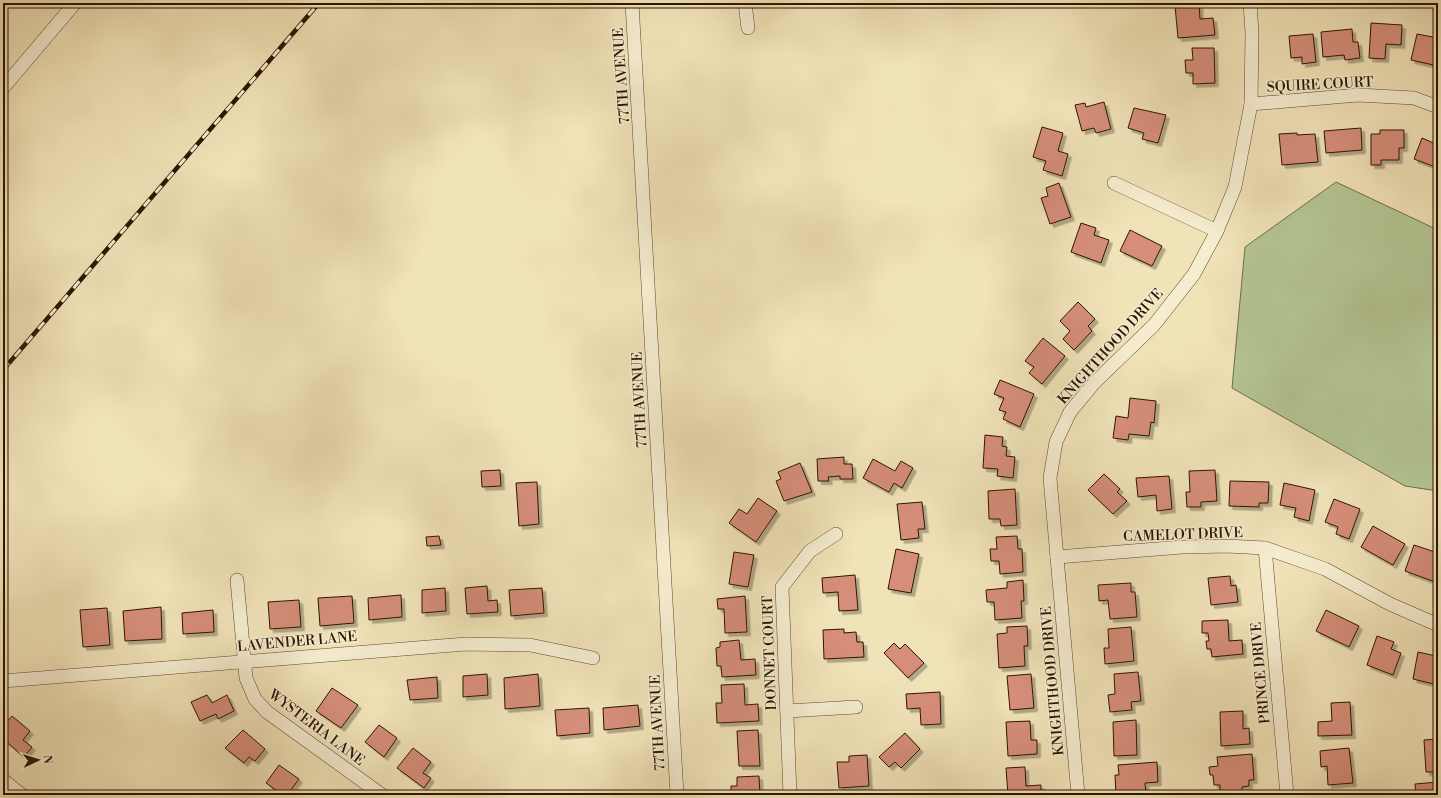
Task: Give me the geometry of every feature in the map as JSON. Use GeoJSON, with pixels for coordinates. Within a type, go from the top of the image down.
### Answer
{"type":"FeatureCollection","features":[{"type":"Feature","properties":{"kind":"street"},"geometry":{"type":"LineString","coordinates":[[3,88],[75,3]]}},
{"type":"Feature","properties":{"kind":"street","name":"77TH AVENUE"},"geometry":{"type":"LineString","coordinates":[[632,3],[677,795]]}},
{"type":"Feature","properties":{"kind":"street"},"geometry":{"type":"LineString","coordinates":[[745,3],[748,28]]}},
{"type":"Feature","properties":{"kind":"street","name":"KNIGHTHOOD DRIVE"},"geometry":{"type":"LineString","coordinates":[[1078,795],[1050,478],[1056,442],[1070,412],[1094,383],[1154,325],[1194,274],[1217,231],[1235,187],[1251,104],[1252,33],[1250,3]]}},
{"type":"Feature","properties":{"kind":"street","name":"SQUIRE COURT"},"geometry":{"type":"LineString","coordinates":[[1251,104],[1358,95],[1414,98],[1438,107]]}},
{"type":"Feature","properties":{"kind":"street"},"geometry":{"type":"LineString","coordinates":[[1114,183],[1217,231]]}},
{"type":"Feature","properties":{"kind":"street","name":"DONNET COURT"},"geometry":{"type":"LineString","coordinates":[[790,795],[782,587],[810,551],[836,534]]}},
{"type":"Feature","properties":{"kind":"street","name":"CAMELOT DRIVE"},"geometry":{"type":"LineString","coordinates":[[1057,557],[1182,547],[1227,546],[1265,548],[1325,569],[1390,604],[1438,625]]}},
{"type":"Feature","properties":{"kind":"street","name":"PRINCE DRIVE"},"geometry":{"type":"LineString","coordinates":[[1265,548],[1288,795]]}},
{"type":"Feature","properties":{"kind":"street","name":"WYSTERIA LANE"},"geometry":{"type":"LineString","coordinates":[[237,580],[246,678],[255,699],[267,712],[382,795]]}},
{"type":"Feature","properties":{"kind":"street","name":"LAVENDER LANE"},"geometry":{"type":"LineString","coordinates":[[3,681],[482,643],[530,645],[593,658]]}},
{"type":"Feature","properties":{"kind":"street"},"geometry":{"type":"LineString","coordinates":[[787,711],[856,707]]}},
{"type":"Feature","properties":{"kind":"street"},"geometry":{"type":"LineString","coordinates":[[3,780],[22,795]]}},
{"type":"Feature","properties":{"kind":"green space"},"geometry":{"type":"Polygon","coordinates":[[[1336,182],[1438,230],[1438,491],[1405,486],[1232,388],[1245,247],[1336,182]]]}},
{"type":"Feature","properties":{"kind":"building"},"geometry":{"type":"Polygon","coordinates":[[[1199,4],[1200,19],[1213,18],[1215,35],[1178,38],[1175,6],[1199,4]]]}},
{"type":"Feature","properties":{"kind":"building"},"geometry":{"type":"Polygon","coordinates":[[[1371,23],[1402,25],[1401,45],[1386,44],[1385,59],[1369,58],[1371,23]]]}},
{"type":"Feature","properties":{"kind":"building"},"geometry":{"type":"Polygon","coordinates":[[[1352,29],[1353,42],[1358,42],[1360,58],[1345,60],[1344,55],[1323,57],[1321,32],[1352,29]]]}},
{"type":"Feature","properties":{"kind":"building"},"geometry":{"type":"Polygon","coordinates":[[[1313,34],[1316,62],[1302,64],[1302,57],[1291,58],[1289,36],[1313,34]]]}},
{"type":"Feature","properties":{"kind":"building"},"geometry":{"type":"Polygon","coordinates":[[[1417,34],[1438,38],[1438,66],[1411,60],[1417,34]]]}},
{"type":"Feature","properties":{"kind":"building"},"geometry":{"type":"Polygon","coordinates":[[[1192,48],[1214,48],[1215,83],[1193,84],[1193,73],[1186,73],[1185,60],[1193,60],[1192,48]]]}},
{"type":"Feature","properties":{"kind":"building"},"geometry":{"type":"Polygon","coordinates":[[[1104,102],[1111,129],[1096,133],[1094,128],[1082,131],[1075,105],[1085,103],[1086,107],[1104,102]]]}},
{"type":"Feature","properties":{"kind":"building"},"geometry":{"type":"Polygon","coordinates":[[[1134,108],[1166,115],[1158,143],[1142,139],[1144,133],[1128,128],[1134,108]]]}},
{"type":"Feature","properties":{"kind":"building"},"geometry":{"type":"Polygon","coordinates":[[[1042,127],[1063,133],[1058,151],[1068,154],[1062,176],[1043,170],[1046,161],[1033,157],[1042,127]]]}},
{"type":"Feature","properties":{"kind":"building"},"geometry":{"type":"Polygon","coordinates":[[[1361,128],[1362,150],[1326,153],[1324,131],[1361,128]]]}},
{"type":"Feature","properties":{"kind":"building"},"geometry":{"type":"Polygon","coordinates":[[[1380,130],[1404,130],[1404,148],[1399,148],[1399,160],[1381,160],[1381,165],[1371,165],[1371,134],[1380,134],[1380,130]]]}},
{"type":"Feature","properties":{"kind":"building"},"geometry":{"type":"Polygon","coordinates":[[[1297,133],[1297,135],[1315,134],[1318,162],[1282,165],[1279,134],[1297,133]]]}},
{"type":"Feature","properties":{"kind":"building"},"geometry":{"type":"Polygon","coordinates":[[[1422,138],[1438,145],[1438,168],[1414,159],[1422,138]]]}},
{"type":"Feature","properties":{"kind":"building"},"geometry":{"type":"Polygon","coordinates":[[[1059,183],[1071,217],[1050,224],[1041,198],[1048,196],[1046,188],[1059,183]]]}},
{"type":"Feature","properties":{"kind":"building"},"geometry":{"type":"Polygon","coordinates":[[[1081,223],[1096,228],[1094,235],[1109,240],[1101,263],[1071,252],[1081,223]]]}},
{"type":"Feature","properties":{"kind":"building"},"geometry":{"type":"Polygon","coordinates":[[[1130,230],[1162,246],[1152,266],[1120,251],[1130,230]]]}},
{"type":"Feature","properties":{"kind":"building"},"geometry":{"type":"Polygon","coordinates":[[[1078,302],[1095,319],[1088,326],[1092,331],[1074,350],[1063,339],[1070,331],[1060,321],[1078,302]]]}},
{"type":"Feature","properties":{"kind":"building"},"geometry":{"type":"Polygon","coordinates":[[[1043,338],[1065,356],[1042,384],[1029,373],[1034,367],[1025,361],[1043,338]]]}},
{"type":"Feature","properties":{"kind":"building"},"geometry":{"type":"Polygon","coordinates":[[[1000,380],[1034,394],[1020,427],[1003,419],[1006,412],[999,410],[1004,398],[994,394],[1000,380]]]}},
{"type":"Feature","properties":{"kind":"building"},"geometry":{"type":"Polygon","coordinates":[[[1130,398],[1156,401],[1154,423],[1151,422],[1149,436],[1129,434],[1128,440],[1113,438],[1116,416],[1128,418],[1130,398]]]}},
{"type":"Feature","properties":{"kind":"building"},"geometry":{"type":"Polygon","coordinates":[[[985,435],[1003,437],[1002,446],[1007,447],[1006,456],[1015,457],[1013,478],[997,476],[998,469],[983,468],[985,435]]]}},
{"type":"Feature","properties":{"kind":"building"},"geometry":{"type":"Polygon","coordinates":[[[844,457],[844,464],[852,464],[853,479],[840,479],[840,476],[828,477],[829,481],[818,481],[817,459],[844,457]]]}},
{"type":"Feature","properties":{"kind":"building"},"geometry":{"type":"Polygon","coordinates":[[[873,459],[895,471],[901,461],[913,468],[902,488],[894,483],[889,492],[863,478],[873,459]]]}},
{"type":"Feature","properties":{"kind":"building"},"geometry":{"type":"Polygon","coordinates":[[[800,463],[812,492],[784,501],[776,481],[781,479],[778,472],[800,463]]]}},
{"type":"Feature","properties":{"kind":"building"},"geometry":{"type":"Polygon","coordinates":[[[500,470],[501,486],[482,487],[481,471],[500,470]]]}},
{"type":"Feature","properties":{"kind":"building"},"geometry":{"type":"Polygon","coordinates":[[[1215,470],[1217,501],[1201,502],[1201,507],[1187,507],[1186,492],[1190,492],[1189,471],[1215,470]]]}},
{"type":"Feature","properties":{"kind":"building"},"geometry":{"type":"Polygon","coordinates":[[[1104,474],[1120,489],[1117,492],[1127,501],[1113,514],[1088,490],[1104,474]]]}},
{"type":"Feature","properties":{"kind":"building"},"geometry":{"type":"Polygon","coordinates":[[[1169,476],[1172,509],[1157,511],[1156,495],[1138,497],[1136,478],[1169,476]]]}},
{"type":"Feature","properties":{"kind":"building"},"geometry":{"type":"Polygon","coordinates":[[[1230,481],[1269,482],[1268,503],[1259,503],[1259,507],[1229,506],[1230,481]]]}},
{"type":"Feature","properties":{"kind":"building"},"geometry":{"type":"Polygon","coordinates":[[[537,482],[539,524],[519,526],[516,483],[537,482]]]}},
{"type":"Feature","properties":{"kind":"building"},"geometry":{"type":"Polygon","coordinates":[[[1284,483],[1315,490],[1309,521],[1294,517],[1296,508],[1280,505],[1284,483]]]}},
{"type":"Feature","properties":{"kind":"building"},"geometry":{"type":"Polygon","coordinates":[[[1015,489],[1017,525],[1001,526],[1000,519],[989,519],[988,491],[1015,489]]]}},
{"type":"Feature","properties":{"kind":"building"},"geometry":{"type":"Polygon","coordinates":[[[758,498],[777,511],[756,542],[729,523],[739,509],[747,514],[758,498]]]}},
{"type":"Feature","properties":{"kind":"building"},"geometry":{"type":"Polygon","coordinates":[[[1334,499],[1360,509],[1349,539],[1336,534],[1338,527],[1325,522],[1334,499]]]}},
{"type":"Feature","properties":{"kind":"building"},"geometry":{"type":"Polygon","coordinates":[[[922,502],[925,529],[918,529],[919,538],[901,540],[897,504],[922,502]]]}},
{"type":"Feature","properties":{"kind":"building"},"geometry":{"type":"Polygon","coordinates":[[[1373,526],[1405,544],[1393,565],[1361,547],[1373,526]]]}},
{"type":"Feature","properties":{"kind":"building"},"geometry":{"type":"Polygon","coordinates":[[[439,536],[441,545],[427,546],[426,537],[439,536]]]}},
{"type":"Feature","properties":{"kind":"building"},"geometry":{"type":"Polygon","coordinates":[[[1017,536],[1018,549],[1022,549],[1023,572],[1000,574],[999,561],[991,561],[990,549],[997,549],[996,537],[1017,536]]]}},
{"type":"Feature","properties":{"kind":"building"},"geometry":{"type":"Polygon","coordinates":[[[1414,545],[1438,553],[1438,583],[1405,571],[1414,545]]]}},
{"type":"Feature","properties":{"kind":"building"},"geometry":{"type":"Polygon","coordinates":[[[896,549],[919,554],[911,593],[888,589],[896,549]]]}},
{"type":"Feature","properties":{"kind":"building"},"geometry":{"type":"Polygon","coordinates":[[[734,552],[754,555],[748,587],[729,584],[734,552]]]}},
{"type":"Feature","properties":{"kind":"building"},"geometry":{"type":"Polygon","coordinates":[[[855,575],[858,610],[839,611],[838,592],[823,593],[822,578],[855,575]]]}},
{"type":"Feature","properties":{"kind":"building"},"geometry":{"type":"Polygon","coordinates":[[[1230,576],[1231,586],[1236,585],[1238,602],[1211,605],[1208,578],[1230,576]]]}},
{"type":"Feature","properties":{"kind":"building"},"geometry":{"type":"Polygon","coordinates":[[[1023,580],[1024,601],[1021,601],[1022,618],[995,620],[994,602],[987,602],[986,590],[1007,588],[1007,582],[1023,580]]]}},
{"type":"Feature","properties":{"kind":"building"},"geometry":{"type":"Polygon","coordinates":[[[1131,583],[1131,592],[1135,592],[1137,617],[1110,619],[1108,600],[1099,601],[1098,585],[1131,583]]]}},
{"type":"Feature","properties":{"kind":"building"},"geometry":{"type":"Polygon","coordinates":[[[487,586],[488,601],[497,600],[498,612],[467,614],[465,588],[487,586]]]}},
{"type":"Feature","properties":{"kind":"building"},"geometry":{"type":"Polygon","coordinates":[[[445,588],[446,611],[422,613],[422,590],[445,588]]]}},
{"type":"Feature","properties":{"kind":"building"},"geometry":{"type":"Polygon","coordinates":[[[542,588],[544,613],[511,616],[509,590],[542,588]]]}},
{"type":"Feature","properties":{"kind":"building"},"geometry":{"type":"Polygon","coordinates":[[[401,595],[402,617],[369,620],[368,598],[401,595]]]}},
{"type":"Feature","properties":{"kind":"building"},"geometry":{"type":"Polygon","coordinates":[[[352,596],[354,623],[320,626],[318,598],[352,596]]]}},
{"type":"Feature","properties":{"kind":"building"},"geometry":{"type":"Polygon","coordinates":[[[745,596],[747,632],[725,633],[724,609],[718,609],[717,599],[745,596]]]}},
{"type":"Feature","properties":{"kind":"building"},"geometry":{"type":"Polygon","coordinates":[[[299,600],[301,627],[270,629],[268,602],[299,600]]]}},
{"type":"Feature","properties":{"kind":"building"},"geometry":{"type":"Polygon","coordinates":[[[161,607],[162,639],[125,641],[123,611],[161,607]]]}},
{"type":"Feature","properties":{"kind":"building"},"geometry":{"type":"Polygon","coordinates":[[[107,608],[110,645],[83,647],[80,610],[107,608]]]}},
{"type":"Feature","properties":{"kind":"building"},"geometry":{"type":"Polygon","coordinates":[[[213,610],[214,632],[183,634],[182,613],[213,610]]]}},
{"type":"Feature","properties":{"kind":"building"},"geometry":{"type":"Polygon","coordinates":[[[1326,610],[1359,626],[1349,647],[1316,631],[1326,610]]]}},
{"type":"Feature","properties":{"kind":"building"},"geometry":{"type":"Polygon","coordinates":[[[1228,620],[1229,641],[1242,640],[1243,654],[1212,657],[1211,649],[1207,649],[1206,641],[1209,641],[1208,633],[1202,633],[1202,621],[1228,620]]]}},
{"type":"Feature","properties":{"kind":"building"},"geometry":{"type":"Polygon","coordinates":[[[1027,626],[1028,646],[1024,646],[1025,666],[999,668],[997,634],[1007,633],[1007,627],[1027,626]]]}},
{"type":"Feature","properties":{"kind":"building"},"geometry":{"type":"Polygon","coordinates":[[[1131,627],[1134,661],[1105,664],[1104,648],[1109,648],[1108,629],[1131,627]]]}},
{"type":"Feature","properties":{"kind":"building"},"geometry":{"type":"Polygon","coordinates":[[[844,629],[844,633],[856,632],[857,642],[863,642],[864,657],[824,659],[823,630],[844,629]]]}},
{"type":"Feature","properties":{"kind":"building"},"geometry":{"type":"Polygon","coordinates":[[[1377,636],[1394,642],[1391,649],[1401,653],[1393,675],[1367,665],[1377,636]]]}},
{"type":"Feature","properties":{"kind":"building"},"geometry":{"type":"Polygon","coordinates":[[[739,640],[741,660],[755,659],[756,675],[722,677],[721,666],[717,666],[716,648],[720,647],[720,642],[739,640]]]}},
{"type":"Feature","properties":{"kind":"building"},"geometry":{"type":"Polygon","coordinates":[[[894,643],[900,649],[905,644],[924,663],[908,678],[884,653],[894,643]]]}},
{"type":"Feature","properties":{"kind":"building"},"geometry":{"type":"Polygon","coordinates":[[[1418,652],[1436,656],[1434,662],[1438,663],[1438,685],[1413,679],[1418,652]]]}},
{"type":"Feature","properties":{"kind":"building"},"geometry":{"type":"Polygon","coordinates":[[[1138,672],[1141,701],[1131,702],[1132,710],[1110,712],[1108,695],[1115,694],[1114,674],[1138,672]]]}},
{"type":"Feature","properties":{"kind":"building"},"geometry":{"type":"Polygon","coordinates":[[[487,674],[488,695],[463,697],[463,676],[487,674]]]}},
{"type":"Feature","properties":{"kind":"building"},"geometry":{"type":"Polygon","coordinates":[[[538,674],[540,706],[505,709],[504,678],[538,674]]]}},
{"type":"Feature","properties":{"kind":"building"},"geometry":{"type":"Polygon","coordinates":[[[1031,674],[1034,708],[1010,710],[1007,676],[1031,674]]]}},
{"type":"Feature","properties":{"kind":"building"},"geometry":{"type":"Polygon","coordinates":[[[437,677],[438,698],[410,700],[407,680],[437,677]]]}},
{"type":"Feature","properties":{"kind":"building"},"geometry":{"type":"Polygon","coordinates":[[[744,684],[745,705],[758,704],[759,721],[717,723],[716,703],[722,703],[721,685],[744,684]]]}},
{"type":"Feature","properties":{"kind":"building"},"geometry":{"type":"Polygon","coordinates":[[[332,688],[358,705],[341,728],[316,711],[332,688]]]}},
{"type":"Feature","properties":{"kind":"building"},"geometry":{"type":"Polygon","coordinates":[[[940,692],[941,724],[921,725],[920,708],[907,709],[906,694],[940,692]]]}},
{"type":"Feature","properties":{"kind":"building"},"geometry":{"type":"Polygon","coordinates":[[[207,695],[212,703],[227,695],[234,711],[218,719],[216,714],[200,721],[191,702],[207,695]]]}},
{"type":"Feature","properties":{"kind":"building"},"geometry":{"type":"Polygon","coordinates":[[[1350,702],[1352,735],[1318,736],[1318,722],[1332,721],[1331,703],[1350,702]]]}},
{"type":"Feature","properties":{"kind":"building"},"geometry":{"type":"Polygon","coordinates":[[[638,705],[640,726],[604,730],[603,708],[638,705]]]}},
{"type":"Feature","properties":{"kind":"building"},"geometry":{"type":"Polygon","coordinates":[[[589,708],[590,733],[557,736],[555,710],[589,708]]]}},
{"type":"Feature","properties":{"kind":"building"},"geometry":{"type":"Polygon","coordinates":[[[1243,711],[1243,729],[1249,728],[1250,744],[1221,746],[1220,712],[1243,711]]]}},
{"type":"Feature","properties":{"kind":"building"},"geometry":{"type":"Polygon","coordinates":[[[12,716],[30,731],[23,740],[32,747],[24,757],[3,739],[3,726],[12,716]]]}},
{"type":"Feature","properties":{"kind":"building"},"geometry":{"type":"Polygon","coordinates":[[[1136,720],[1137,755],[1114,756],[1113,722],[1136,720]]]}},
{"type":"Feature","properties":{"kind":"building"},"geometry":{"type":"Polygon","coordinates":[[[1030,721],[1031,740],[1037,740],[1037,754],[1008,756],[1006,722],[1030,721]]]}},
{"type":"Feature","properties":{"kind":"building"},"geometry":{"type":"Polygon","coordinates":[[[379,725],[397,738],[384,757],[365,742],[379,725]]]}},
{"type":"Feature","properties":{"kind":"building"},"geometry":{"type":"Polygon","coordinates":[[[243,730],[265,749],[255,761],[249,757],[244,763],[225,748],[243,730]]]}},
{"type":"Feature","properties":{"kind":"building"},"geometry":{"type":"Polygon","coordinates":[[[758,730],[760,766],[739,766],[737,731],[758,730]]]}},
{"type":"Feature","properties":{"kind":"building"},"geometry":{"type":"Polygon","coordinates":[[[905,733],[920,749],[901,768],[895,762],[889,767],[879,757],[905,733]]]}},
{"type":"Feature","properties":{"kind":"building"},"geometry":{"type":"Polygon","coordinates":[[[1438,739],[1438,772],[1426,772],[1424,740],[1438,739]]]}},
{"type":"Feature","properties":{"kind":"building"},"geometry":{"type":"Polygon","coordinates":[[[413,748],[431,762],[423,773],[431,778],[424,788],[397,768],[413,748]]]}},
{"type":"Feature","properties":{"kind":"building"},"geometry":{"type":"Polygon","coordinates":[[[1349,748],[1353,783],[1328,785],[1327,766],[1321,767],[1320,751],[1349,748]]]}},
{"type":"Feature","properties":{"kind":"building"},"geometry":{"type":"Polygon","coordinates":[[[1252,754],[1254,780],[1249,780],[1249,786],[1242,787],[1242,794],[1220,795],[1220,785],[1214,785],[1213,775],[1210,775],[1209,767],[1218,766],[1217,757],[1252,754]]]}},
{"type":"Feature","properties":{"kind":"building"},"geometry":{"type":"Polygon","coordinates":[[[867,755],[869,786],[839,788],[837,762],[849,762],[849,756],[867,755]]]}},
{"type":"Feature","properties":{"kind":"building"},"geometry":{"type":"Polygon","coordinates":[[[1157,762],[1158,782],[1145,783],[1146,795],[1116,795],[1115,775],[1119,775],[1118,765],[1157,762]]]}},
{"type":"Feature","properties":{"kind":"building"},"geometry":{"type":"Polygon","coordinates":[[[279,765],[299,779],[287,795],[283,795],[266,783],[279,765]]]}},
{"type":"Feature","properties":{"kind":"building"},"geometry":{"type":"Polygon","coordinates":[[[1025,767],[1026,786],[1041,785],[1041,795],[1008,795],[1006,768],[1025,767]]]}},
{"type":"Feature","properties":{"kind":"building"},"geometry":{"type":"Polygon","coordinates":[[[759,776],[760,795],[731,795],[731,786],[737,786],[737,777],[759,776]]]}},
{"type":"Feature","properties":{"kind":"building"},"geometry":{"type":"Polygon","coordinates":[[[1438,782],[1438,795],[1416,795],[1415,784],[1438,782]]]}},
{"type":"Feature","properties":{"kind":"building"},"geometry":{"type":"Polygon","coordinates":[[[1369,791],[1369,795],[1349,795],[1348,793],[1369,791]]]}},
{"type":"Feature","properties":{"kind":"railway"},"geometry":{"type":"LineString","coordinates":[[3,370],[319,3]]}}]}
